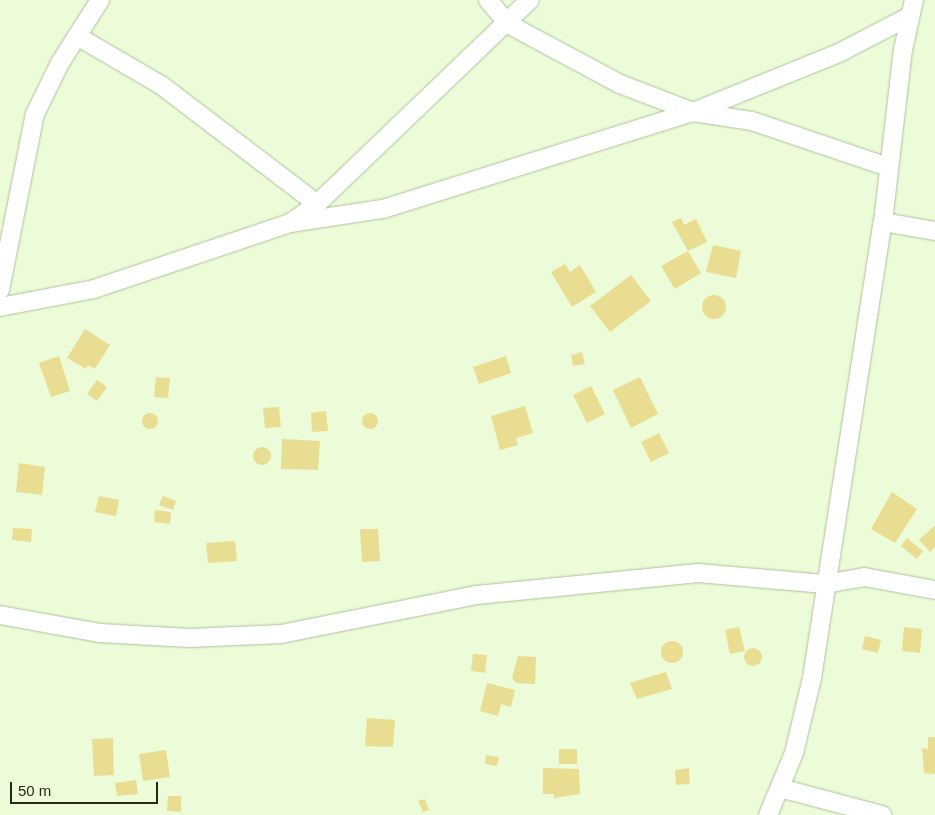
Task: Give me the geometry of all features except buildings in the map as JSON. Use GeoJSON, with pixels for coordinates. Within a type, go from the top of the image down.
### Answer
{"type":"FeatureCollection","features":[{"type":"Feature","properties":{"kind":"street"},"geometry":{"type":"LineString","coordinates":[[0,290],[36,114],[77,36],[100,0]]}},
{"type":"Feature","properties":{"kind":"street"},"geometry":{"type":"LineString","coordinates":[[488,0],[508,24],[570,60],[693,112],[752,121],[888,167]]}},
{"type":"Feature","properties":{"kind":"street"},"geometry":{"type":"LineString","coordinates":[[290,223],[317,204],[402,118],[508,24],[530,0]]}},
{"type":"Feature","properties":{"kind":"street"},"geometry":{"type":"LineString","coordinates":[[0,307],[94,289],[290,223],[383,209],[693,112],[839,53],[912,8]]}},
{"type":"Feature","properties":{"kind":"street"},"geometry":{"type":"LineString","coordinates":[[768,815],[780,788],[805,718],[883,222],[888,167],[912,8]]}},
{"type":"Feature","properties":{"kind":"street"},"geometry":{"type":"LineString","coordinates":[[77,36],[161,85],[317,204]]}},
{"type":"Feature","properties":{"kind":"street"},"geometry":{"type":"LineString","coordinates":[[883,222],[935,230]]}},
{"type":"Feature","properties":{"kind":"street"},"geometry":{"type":"LineString","coordinates":[[0,614],[100,633],[190,638],[281,634],[477,596],[593,580],[698,573],[825,584],[864,577],[935,590]]}},
{"type":"Feature","properties":{"kind":"street"},"geometry":{"type":"LineString","coordinates":[[780,788],[882,815]]}}]}
